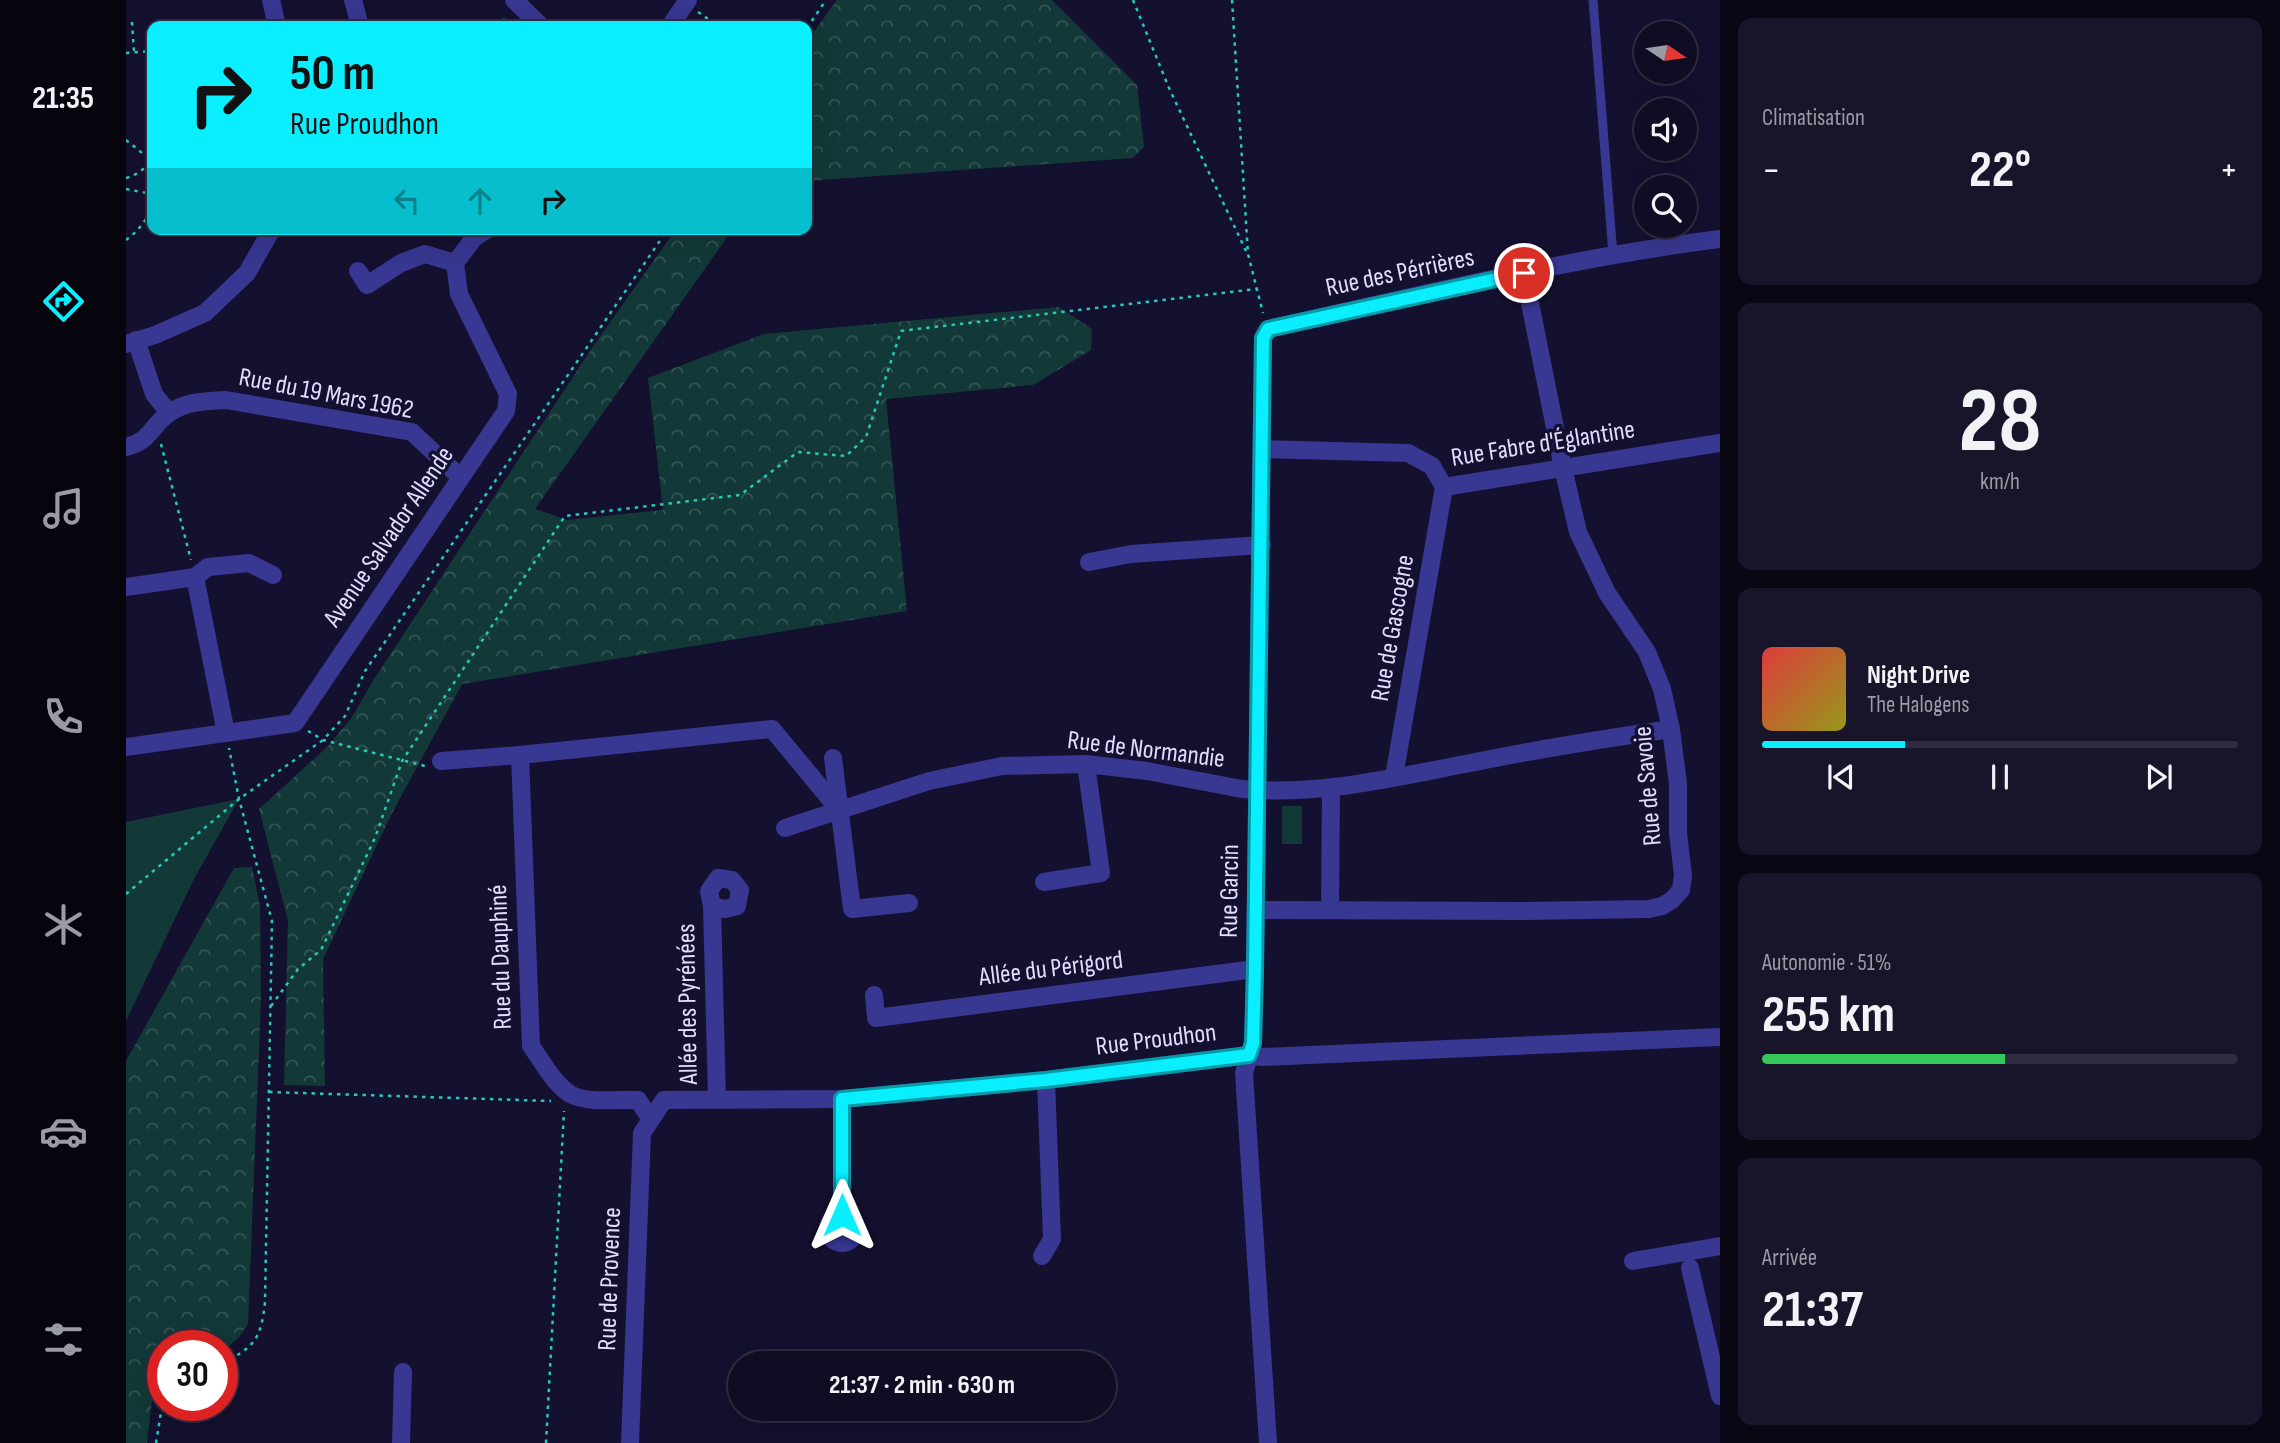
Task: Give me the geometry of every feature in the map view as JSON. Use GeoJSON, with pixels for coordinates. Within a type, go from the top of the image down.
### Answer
{"type":"FeatureCollection","features":[{"type":"Feature","properties":{"kind":"street"},"geometry":{"type":"LineString","coordinates":[[271,0],[275,21]]}},
{"type":"Feature","properties":{"kind":"street"},"geometry":{"type":"LineString","coordinates":[[353,0],[359,21]]}},
{"type":"Feature","properties":{"kind":"street"},"geometry":{"type":"LineString","coordinates":[[514,0],[535,21]]}},
{"type":"Feature","properties":{"kind":"street"},"geometry":{"type":"LineString","coordinates":[[674,21],[687,2]]}},
{"type":"Feature","properties":{"kind":"street"},"geometry":{"type":"LineString","coordinates":[[126,447],[140,443],[163,420],[131,342],[155,335],[205,313],[247,273],[269,235]]}},
{"type":"Feature","properties":{"kind":"street"},"geometry":{"type":"LineString","coordinates":[[358,271],[367,285],[401,262],[425,254],[455,262],[479,235]]}},
{"type":"Feature","properties":{"kind":"street","name":"Rue des Pérrières"},"geometry":{"type":"LineString","coordinates":[[1265,333],[1524,273],[1613,255],[1720,239]]}},
{"type":"Feature","properties":{"kind":"street","name":"Avenue Salvador Allende"},"geometry":{"type":"LineString","coordinates":[[295,723],[506,411],[508,394],[459,294],[455,262]]}},
{"type":"Feature","properties":{"kind":"street","name":"Rue de Savoie"},"geometry":{"type":"LineString","coordinates":[[1256,909],[1649,909],[1662,906],[1681,890],[1683,875],[1678,832],[1678,784],[1671,729],[1662,689],[1647,652],[1607,593],[1578,531],[1524,273]]}},
{"type":"Feature","properties":{"kind":"street","name":"Rue Garcin"},"geometry":{"type":"LineString","coordinates":[[1265,333],[1253,1043],[1244,1073],[1268,1443]]}},
{"type":"Feature","properties":{"kind":"street","name":"Rue du 19 Mars 1962"},"geometry":{"type":"LineString","coordinates":[[163,420],[197,401],[226,400],[412,432],[460,477]]}},
{"type":"Feature","properties":{"kind":"street","name":"Rue Fabre d'Églantine"},"geometry":{"type":"LineString","coordinates":[[1262,449],[1408,453],[1432,466],[1444,487],[1720,443]]}},
{"type":"Feature","properties":{"kind":"street","name":"Rue de Gascogne"},"geometry":{"type":"LineString","coordinates":[[1394,777],[1444,487]]}},
{"type":"Feature","properties":{"kind":"street"},"geometry":{"type":"LineString","coordinates":[[1089,562],[1131,554],[1262,545]]}},
{"type":"Feature","properties":{"kind":"street"},"geometry":{"type":"LineString","coordinates":[[126,587],[195,577],[208,567],[249,563],[273,575]]}},
{"type":"Feature","properties":{"kind":"street"},"geometry":{"type":"LineString","coordinates":[[195,577],[226,733]]}},
{"type":"Feature","properties":{"kind":"street"},"geometry":{"type":"LineString","coordinates":[[126,747],[295,723]]}},
{"type":"Feature","properties":{"kind":"street"},"geometry":{"type":"LineString","coordinates":[[442,761],[772,729],[840,811]]}},
{"type":"Feature","properties":{"kind":"street","name":"Rue de Normandie"},"geometry":{"type":"LineString","coordinates":[[785,828],[929,781],[1002,766],[1086,764],[1147,771],[1258,791],[1331,789],[1566,744],[1671,729]]}},
{"type":"Feature","properties":{"kind":"street","name":"Rue du Dauphiné"},"geometry":{"type":"LineString","coordinates":[[520,755],[531,1045],[567,1097]]}},
{"type":"Feature","properties":{"kind":"street"},"geometry":{"type":"LineString","coordinates":[[833,758],[852,909],[909,903]]}},
{"type":"Feature","properties":{"kind":"street"},"geometry":{"type":"LineString","coordinates":[[1044,882],[1101,873],[1105,864],[1086,764]]}},
{"type":"Feature","properties":{"kind":"street"},"geometry":{"type":"LineString","coordinates":[[1330,909],[1331,789]]}},
{"type":"Feature","properties":{"kind":"street","name":"Allée des Pyrénées"},"geometry":{"type":"LineString","coordinates":[[712,906],[717,1100]]}},
{"type":"Feature","properties":{"kind":"street","name":"Allée du Périgord"},"geometry":{"type":"LineString","coordinates":[[874,995],[876,1018],[1255,969]]}},
{"type":"Feature","properties":{"kind":"street","name":"Rue Proudhon"},"geometry":{"type":"LineString","coordinates":[[650,1118],[664,1100],[842,1099],[1046,1080],[1249,1055],[1262,1057],[1720,1037]]}},
{"type":"Feature","properties":{"kind":"street"},"geometry":{"type":"LineString","coordinates":[[1042,1256],[1052,1239],[1046,1080]]}},
{"type":"Feature","properties":{"kind":"street"},"geometry":{"type":"LineString","coordinates":[[567,1097],[638,1100],[650,1118]]}},
{"type":"Feature","properties":{"kind":"street"},"geometry":{"type":"LineString","coordinates":[[842,1099],[842,1215]]}},
{"type":"Feature","properties":{"kind":"street","name":"Rue de Provence"},"geometry":{"type":"LineString","coordinates":[[630,1443],[642,1133],[650,1118]]}},
{"type":"Feature","properties":{"kind":"street"},"geometry":{"type":"LineString","coordinates":[[1633,1261],[1720,1246]]}},
{"type":"Feature","properties":{"kind":"street"},"geometry":{"type":"LineString","coordinates":[[1690,1268],[1720,1396]]}},
{"type":"Feature","properties":{"kind":"street"},"geometry":{"type":"LineString","coordinates":[[401,1443],[403,1372]]}},
{"type":"Feature","properties":{"kind":"lane"},"geometry":{"type":"LineString","coordinates":[[1592,0],[1613,255]]}},
{"type":"Feature","properties":{"kind":"path"},"geometry":{"type":"LineString","coordinates":[[811,21],[826,0]]}},
{"type":"Feature","properties":{"kind":"path"},"geometry":{"type":"LineString","coordinates":[[1133,0],[1169,88],[1248,254]]}},
{"type":"Feature","properties":{"kind":"path"},"geometry":{"type":"LineString","coordinates":[[1233,0],[1248,254],[1265,333]]}},
{"type":"Feature","properties":{"kind":"path"},"geometry":{"type":"LineString","coordinates":[[687,2],[712,21]]}},
{"type":"Feature","properties":{"kind":"path"},"geometry":{"type":"LineString","coordinates":[[132,22],[134,52]]}},
{"type":"Feature","properties":{"kind":"path"},"geometry":{"type":"LineString","coordinates":[[126,53],[147,51]]}},
{"type":"Feature","properties":{"kind":"path"},"geometry":{"type":"LineString","coordinates":[[126,140],[147,158]]}},
{"type":"Feature","properties":{"kind":"path"},"geometry":{"type":"LineString","coordinates":[[126,178],[147,166]]}},
{"type":"Feature","properties":{"kind":"path"},"geometry":{"type":"LineString","coordinates":[[126,189],[147,193]]}},
{"type":"Feature","properties":{"kind":"path"},"geometry":{"type":"LineString","coordinates":[[126,240],[147,218]]}},
{"type":"Feature","properties":{"kind":"path"},"geometry":{"type":"LineString","coordinates":[[126,894],[239,799],[323,740],[345,716],[365,671],[664,235]]}},
{"type":"Feature","properties":{"kind":"path"},"geometry":{"type":"LineString","coordinates":[[271,1006],[298,969],[321,950],[376,838],[402,761],[565,516],[740,495],[798,452],[846,456],[866,437],[901,331],[1256,289]]}},
{"type":"Feature","properties":{"kind":"path"},"geometry":{"type":"LineString","coordinates":[[163,420],[195,577]]}},
{"type":"Feature","properties":{"kind":"path"},"geometry":{"type":"LineString","coordinates":[[295,723],[323,740],[423,767],[442,761]]}},
{"type":"Feature","properties":{"kind":"path"},"geometry":{"type":"LineString","coordinates":[[226,733],[239,799],[272,921],[265,1303],[262,1326],[247,1351],[238,1355]]}},
{"type":"Feature","properties":{"kind":"path"},"geometry":{"type":"LineString","coordinates":[[269,1092],[567,1097],[546,1443]]}},
{"type":"Feature","properties":{"kind":"path"},"geometry":{"type":"LineString","coordinates":[[156,1443],[160,1421]]}},
{"type":"Feature","properties":{"kind":"green space"},"geometry":{"type":"Polygon","coordinates":[[[837,0],[1052,0],[1137,85],[1144,147],[1133,158],[812,181],[812,34],[837,0]]]}},
{"type":"Feature","properties":{"kind":"green space"},"geometry":{"type":"Polygon","coordinates":[[[672,235],[729,235],[535,509],[567,520],[663,510],[648,378],[764,334],[1059,307],[1092,329],[1091,350],[1033,385],[886,399],[907,611],[462,684],[391,815],[323,959],[325,1086],[284,1085],[288,921],[259,809],[327,747],[352,717],[374,679],[594,345],[672,235]]]}},
{"type":"Feature","properties":{"kind":"green space"},"geometry":{"type":"Polygon","coordinates":[[[239,799],[194,879],[126,1021],[126,822],[239,799]]]}},
{"type":"Feature","properties":{"kind":"green space"},"geometry":{"type":"Polygon","coordinates":[[[1282,806],[1302,806],[1302,844],[1282,844],[1282,806]]]}},
{"type":"Feature","properties":{"kind":"green space"},"geometry":{"type":"Polygon","coordinates":[[[252,867],[260,906],[261,999],[248,1324],[238,1338],[238,1330],[147,1330],[147,1421],[150,1421],[147,1443],[126,1443],[126,1061],[234,868],[252,867]]]}},
{"type":"Feature","properties":{"kind":"route"},"geometry":{"type":"LineString","coordinates":[[842,1215],[842,1099],[1046,1080],[1249,1055],[1253,1043],[1255,969],[1263,338],[1268,329],[1524,273]]}}]}
